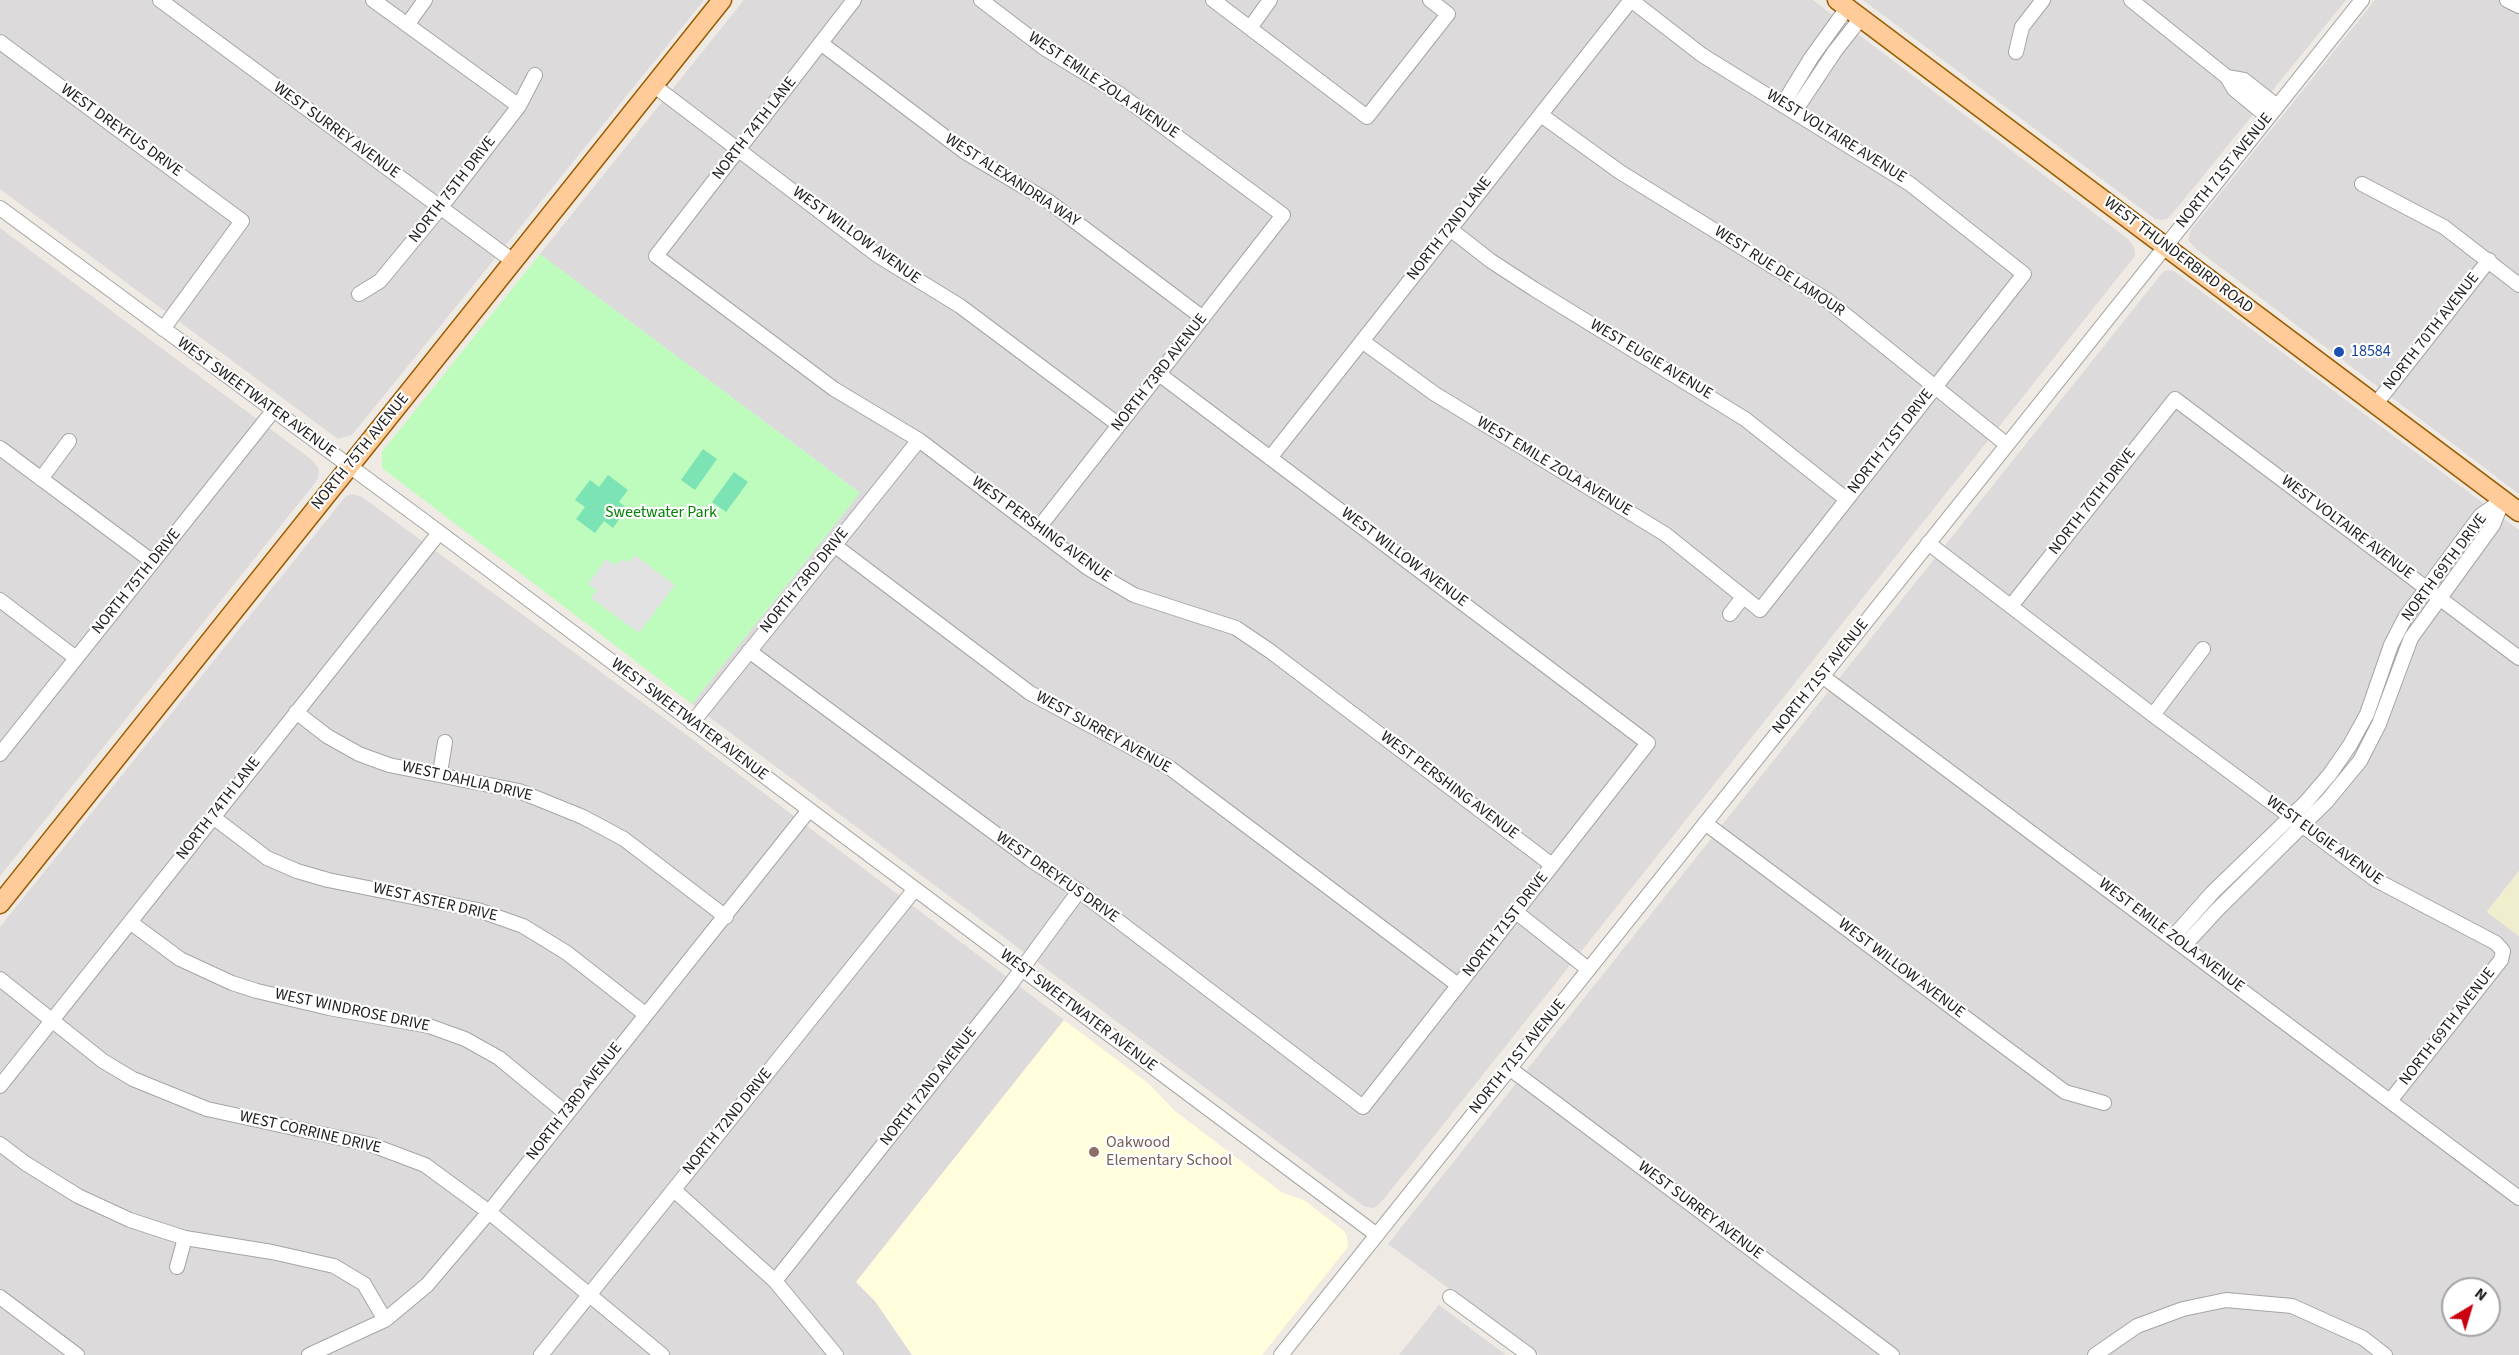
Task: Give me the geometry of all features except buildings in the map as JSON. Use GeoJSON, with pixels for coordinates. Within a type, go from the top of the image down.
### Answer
{"type":"FeatureCollection","features":[{"type":"Feature","properties":{"kind":"main road","name":"NORTH 75TH AVENUE"},"geometry":{"type":"LineString","coordinates":[[0,904],[722,0]]}},
{"type":"Feature","properties":{"kind":"main road","name":"WEST THUNDERBIRD ROAD"},"geometry":{"type":"LineString","coordinates":[[1848,9],[2519,512]]}},
{"type":"Feature","properties":{"kind":"street","name":"WEST SURREY AVENUE"},"geometry":{"type":"LineString","coordinates":[[160,0],[513,261]]}},
{"type":"Feature","properties":{"kind":"street"},"geometry":{"type":"LineString","coordinates":[[373,0],[519,106]]}},
{"type":"Feature","properties":{"kind":"street"},"geometry":{"type":"LineString","coordinates":[[407,25],[425,0]]}},
{"type":"Feature","properties":{"kind":"street","name":"NORTH 74TH LANE"},"geometry":{"type":"LineString","coordinates":[[656,256],[854,0]]}},
{"type":"Feature","properties":{"kind":"street","name":"WEST EMILE ZOLA AVENUE"},"geometry":{"type":"LineString","coordinates":[[981,0],[1044,48],[1118,93],[1283,215]]}},
{"type":"Feature","properties":{"kind":"street"},"geometry":{"type":"LineString","coordinates":[[1213,0],[1367,117],[1448,14],[1430,0]]}},
{"type":"Feature","properties":{"kind":"street"},"geometry":{"type":"LineString","coordinates":[[1250,28],[1270,0]]}},
{"type":"Feature","properties":{"kind":"street"},"geometry":{"type":"LineString","coordinates":[[2016,52],[2022,27],[2043,0]]}},
{"type":"Feature","properties":{"kind":"street"},"geometry":{"type":"LineString","coordinates":[[2131,0],[2227,77],[2234,89],[2268,117]]}},
{"type":"Feature","properties":{"kind":"street"},"geometry":{"type":"LineString","coordinates":[[2508,0],[2519,6]]}},
{"type":"Feature","properties":{"kind":"street","name":"NORTH 71ST AVENUE"},"geometry":{"type":"LineString","coordinates":[[1281,1355],[2277,106],[2358,1]]}},
{"type":"Feature","properties":{"kind":"street","name":"WEST VOLTAIRE AVENUE"},"geometry":{"type":"LineString","coordinates":[[1640,3],[1702,55],[1910,184],[2024,274]]}},
{"type":"Feature","properties":{"kind":"street","name":"NORTH 72ND LANE"},"geometry":{"type":"LineString","coordinates":[[1270,458],[1541,115],[1640,3]]}},
{"type":"Feature","properties":{"kind":"street"},"geometry":{"type":"LineString","coordinates":[[1783,104],[1811,58],[1848,9]]}},
{"type":"Feature","properties":{"kind":"street"},"geometry":{"type":"LineString","coordinates":[[1795,111],[1835,51],[1848,9]]}},
{"type":"Feature","properties":{"kind":"street","name":"WEST DREYFUS DRIVE"},"geometry":{"type":"LineString","coordinates":[[0,42],[242,221],[163,329]]}},
{"type":"Feature","properties":{"kind":"street","name":"WEST ALEXANDRIA WAY"},"geometry":{"type":"LineString","coordinates":[[822,44],[965,152],[1048,201],[1203,318]]}},
{"type":"Feature","properties":{"kind":"street","name":"NORTH 75TH DRIVE"},"geometry":{"type":"LineString","coordinates":[[359,294],[380,281],[441,207],[519,106],[535,75]]}},
{"type":"Feature","properties":{"kind":"street"},"geometry":{"type":"LineString","coordinates":[[2227,77],[2244,80],[2277,106]]}},
{"type":"Feature","properties":{"kind":"street","name":"WEST WILLOW AVENUE"},"geometry":{"type":"LineString","coordinates":[[653,85],[877,255],[960,306],[1119,425]]}},
{"type":"Feature","properties":{"kind":"street"},"geometry":{"type":"LineString","coordinates":[[2243,97],[2251,86]]}},
{"type":"Feature","properties":{"kind":"street","name":"WEST RUE DE LAMOUR"},"geometry":{"type":"LineString","coordinates":[[1541,115],[1620,172],[1827,300],[2006,444]]}},
{"type":"Feature","properties":{"kind":"street"},"geometry":{"type":"LineString","coordinates":[[2362,184],[2444,227],[2519,285]]}},
{"type":"Feature","properties":{"kind":"street","name":"WEST SWEETWATER AVENUE"},"geometry":{"type":"LineString","coordinates":[[0,208],[439,533],[1377,1235]]}},
{"type":"Feature","properties":{"kind":"street","name":"NORTH 73RD AVENUE"},"geometry":{"type":"LineString","coordinates":[[1037,530],[1283,215]]}},
{"type":"Feature","properties":{"kind":"street","name":"WEST EUGIE AVENUE"},"geometry":{"type":"LineString","coordinates":[[1450,229],[1491,261],[1534,289],[1738,414],[1846,499]]}},
{"type":"Feature","properties":{"kind":"street","name":"WEST PERSHING AVENUE"},"geometry":{"type":"LineString","coordinates":[[656,256],[834,389],[919,440],[1088,568],[1134,596],[1236,628],[1280,658],[1552,865]]}},
{"type":"Feature","properties":{"kind":"street","name":"NORTH 70TH AVENUE"},"geometry":{"type":"LineString","coordinates":[[2375,405],[2489,260]]}},
{"type":"Feature","properties":{"kind":"street","name":"NORTH 71ST DRIVE"},"geometry":{"type":"LineString","coordinates":[[1760,610],[2024,274]]}},
{"type":"Feature","properties":{"kind":"street","name":"WEST EMILE ZOLA AVENUE"},"geometry":{"type":"LineString","coordinates":[[1362,341],[1436,394],[1665,534],[1760,610]]}},
{"type":"Feature","properties":{"kind":"street","name":"WEST WILLOW AVENUE"},"geometry":{"type":"LineString","coordinates":[[1159,374],[1648,743]]}},
{"type":"Feature","properties":{"kind":"street","name":"WEST VOLTAIRE AVENUE"},"geometry":{"type":"LineString","coordinates":[[2175,399],[2519,658]]}},
{"type":"Feature","properties":{"kind":"street","name":"NORTH 70TH DRIVE"},"geometry":{"type":"LineString","coordinates":[[2011,606],[2175,399]]}},
{"type":"Feature","properties":{"kind":"street","name":"NORTH 75TH DRIVE"},"geometry":{"type":"LineString","coordinates":[[0,754],[273,411]]}},
{"type":"Feature","properties":{"kind":"street","name":"NORTH 73RD DRIVE"},"geometry":{"type":"LineString","coordinates":[[692,723],[919,440]]}},
{"type":"Feature","properties":{"kind":"street"},"geometry":{"type":"LineString","coordinates":[[41,479],[69,441]]}},
{"type":"Feature","properties":{"kind":"street"},"geometry":{"type":"LineString","coordinates":[[0,448],[153,562]]}},
{"type":"Feature","properties":{"kind":"street","name":"NORTH 69TH DRIVE"},"geometry":{"type":"LineString","coordinates":[[2178,942],[2212,893],[2290,817],[2330,774],[2364,720],[2398,630],[2481,515],[2503,500]]}},
{"type":"Feature","properties":{"kind":"street","name":"NORTH 69TH DRIVE"},"geometry":{"type":"LineString","coordinates":[[2178,942],[2216,910],[2339,789],[2355,767],[2378,726],[2411,638],[2493,525],[2503,500]]}},
{"type":"Feature","properties":{"kind":"street","name":"NORTH 74TH LANE"},"geometry":{"type":"LineString","coordinates":[[0,1086],[439,533]]}},
{"type":"Feature","properties":{"kind":"street","name":"WEST EUGIE AVENUE"},"geometry":{"type":"LineString","coordinates":[[1928,543],[2154,716],[2376,880],[2496,943],[2503,951]]}},
{"type":"Feature","properties":{"kind":"street","name":"WEST SURREY AVENUE"},"geometry":{"type":"LineString","coordinates":[[834,545],[1030,693],[1170,768],[1458,985]]}},
{"type":"Feature","properties":{"kind":"street"},"geometry":{"type":"LineString","coordinates":[[1730,614],[1743,597]]}},
{"type":"Feature","properties":{"kind":"street"},"geometry":{"type":"LineString","coordinates":[[0,600],[76,658]]}},
{"type":"Feature","properties":{"kind":"street"},"geometry":{"type":"LineString","coordinates":[[2154,716],[2203,649]]}},
{"type":"Feature","properties":{"kind":"street","name":"WEST DREYFUS DRIVE"},"geometry":{"type":"LineString","coordinates":[[749,651],[1031,860],[1079,891],[1363,1107]]}},
{"type":"Feature","properties":{"kind":"street","name":"WEST EMILE ZOLA AVENUE"},"geometry":{"type":"LineString","coordinates":[[1822,676],[2519,1198]]}},
{"type":"Feature","properties":{"kind":"street","name":"WEST DAHLIA DRIVE"},"geometry":{"type":"LineString","coordinates":[[296,712],[327,736],[359,754],[389,765],[440,773],[519,791],[583,817],[624,839],[726,917]]}},
{"type":"Feature","properties":{"kind":"street"},"geometry":{"type":"LineString","coordinates":[[2364,720],[2378,726]]}},
{"type":"Feature","properties":{"kind":"street"},"geometry":{"type":"LineString","coordinates":[[440,773],[445,742]]}},
{"type":"Feature","properties":{"kind":"street","name":"NORTH 71ST DRIVE"},"geometry":{"type":"LineString","coordinates":[[1363,1107],[1648,743]]}},
{"type":"Feature","properties":{"kind":"street","name":"NORTH 73RD AVENUE"},"geometry":{"type":"LineString","coordinates":[[309,1355],[385,1320],[427,1285],[489,1212],[809,810]]}},
{"type":"Feature","properties":{"kind":"street","name":"WEST ASTER DRIVE"},"geometry":{"type":"LineString","coordinates":[[213,817],[267,858],[297,870],[328,880],[478,910],[523,926],[567,953],[645,1014]]}},
{"type":"Feature","properties":{"kind":"street","name":"WEST WILLOW AVENUE"},"geometry":{"type":"LineString","coordinates":[[1705,822],[2065,1092],[2104,1103]]}},
{"type":"Feature","properties":{"kind":"street","name":"NORTH 72ND DRIVE"},"geometry":{"type":"LineString","coordinates":[[541,1355],[915,889]]}},
{"type":"Feature","properties":{"kind":"street","name":"NORTH 72ND AVENUE"},"geometry":{"type":"LineString","coordinates":[[775,1281],[1022,969],[1079,891]]}},
{"type":"Feature","properties":{"kind":"street"},"geometry":{"type":"LineString","coordinates":[[1516,912],[1588,969]]}},
{"type":"Feature","properties":{"kind":"street","name":"WEST WINDROSE DRIVE"},"geometry":{"type":"LineString","coordinates":[[130,922],[180,959],[257,992],[429,1026],[465,1039],[500,1058],[567,1113]]}},
{"type":"Feature","properties":{"kind":"street","name":"NORTH 69TH AVENUE"},"geometry":{"type":"LineString","coordinates":[[2390,1101],[2501,960],[2503,951]]}},
{"type":"Feature","properties":{"kind":"street","name":"WEST CORRINE DRIVE"},"geometry":{"type":"LineString","coordinates":[[0,979],[103,1060],[143,1083],[207,1109],[372,1145],[425,1165],[489,1212],[662,1355]]}},
{"type":"Feature","properties":{"kind":"street","name":"WEST SURREY AVENUE"},"geometry":{"type":"LineString","coordinates":[[1509,1068],[1892,1355]]}},
{"type":"Feature","properties":{"kind":"street"},"geometry":{"type":"LineString","coordinates":[[0,1144],[25,1163],[78,1196],[130,1220],[185,1238],[272,1252],[334,1266],[364,1284],[385,1320]]}},
{"type":"Feature","properties":{"kind":"street"},"geometry":{"type":"LineString","coordinates":[[674,1190],[775,1281],[836,1355]]}},
{"type":"Feature","properties":{"kind":"street"},"geometry":{"type":"LineString","coordinates":[[177,1267],[185,1238]]}},
{"type":"Feature","properties":{"kind":"street"},"geometry":{"type":"LineString","coordinates":[[0,1297],[76,1355]]}},
{"type":"Feature","properties":{"kind":"street"},"geometry":{"type":"LineString","coordinates":[[1450,1297],[1528,1355]]}},
{"type":"Feature","properties":{"kind":"street"},"geometry":{"type":"LineString","coordinates":[[2095,1355],[2137,1326],[2183,1309],[2226,1300],[2292,1306],[2363,1338],[2385,1355]]}},
{"type":"Feature","properties":{"kind":"shaded area"},"geometry":{"type":"Polygon","coordinates":[[[0,0],[704,0],[352,435],[338,439],[0,189],[0,0]]]}},
{"type":"Feature","properties":{"kind":"shaded area"},"geometry":{"type":"Polygon","coordinates":[[[744,0],[1813,0],[2127,238],[2134,247],[2135,256],[1383,1200],[1374,1208],[1365,1207],[692,704],[860,493],[540,254],[744,0]]]}},
{"type":"Feature","properties":{"kind":"shaded area"},"geometry":{"type":"Polygon","coordinates":[[[1863,0],[2346,0],[2173,213],[2167,219],[2161,220],[2155,219],[1863,0]]]}},
{"type":"Feature","properties":{"kind":"shaded area"},"geometry":{"type":"Polygon","coordinates":[[[2375,0],[2519,0],[2519,494],[2195,248],[2188,240],[2191,230],[2375,0]]]}},
{"type":"Feature","properties":{"kind":"shaded area"},"geometry":{"type":"Polygon","coordinates":[[[0,228],[312,460],[319,469],[315,483],[0,876],[0,228]]]}},
{"type":"Feature","properties":{"kind":"shaded area"},"geometry":{"type":"Polygon","coordinates":[[[2174,271],[2519,530],[2519,871],[2487,911],[2519,936],[2519,1355],[1540,1355],[1388,1244],[2163,272],[2174,271]]]}},
{"type":"Feature","properties":{"kind":"shaded area"},"geometry":{"type":"Polygon","coordinates":[[[352,494],[362,497],[676,727],[1064,1020],[856,1282],[875,1301],[912,1355],[0,1355],[0,927],[346,496],[352,494]]]}},
{"type":"Feature","properties":{"kind":"shaded area"},"geometry":{"type":"Polygon","coordinates":[[[635,555],[675,585],[639,633],[591,598],[597,590],[588,584],[606,559],[614,565],[622,560],[629,562],[635,555]]]}},
{"type":"Feature","properties":{"kind":"shaded area","name":"Oakwood Elementary School"},"geometry":{"type":"Polygon","coordinates":[[[1064,1020],[1148,1083],[1175,1111],[1283,1193],[1304,1200],[1344,1231],[1347,1236],[1348,1247],[1262,1355],[912,1355],[875,1301],[856,1282],[1064,1020]]]}},
{"type":"Feature","properties":{"kind":"shaded area"},"geometry":{"type":"Polygon","coordinates":[[[1439,1305],[1506,1355],[1399,1355],[1439,1305]]]}},
{"type":"Feature","properties":{"kind":"green space","name":"Sweetwater Park"},"geometry":{"type":"Polygon","coordinates":[[[540,254],[860,493],[692,704],[382,468],[382,452],[540,254]]]}},
{"type":"Feature","properties":{"kind":"green space"},"geometry":{"type":"Polygon","coordinates":[[[703,449],[717,459],[695,490],[681,480],[703,449]]]}},
{"type":"Feature","properties":{"kind":"green space"},"geometry":{"type":"Polygon","coordinates":[[[734,472],[748,482],[726,512],[712,502],[734,472]]]}},
{"type":"Feature","properties":{"kind":"green space"},"geometry":{"type":"Polygon","coordinates":[[[608,475],[628,490],[619,502],[627,508],[613,528],[604,521],[595,533],[576,519],[585,507],[575,500],[590,480],[599,487],[608,475]]]}},
{"type":"Feature","properties":{"kind":"green space"},"geometry":{"type":"Polygon","coordinates":[[[2519,871],[2519,936],[2487,912],[2519,871]]]}},
{"type":"Feature","properties":{"kind":"place","name":"18584"},"geometry":{"type":"Point","coordinates":[2339,352]}},
{"type":"Feature","properties":{"kind":"place","name":"Oakwood Elementary School"},"geometry":{"type":"Point","coordinates":[1094,1152]}}]}
